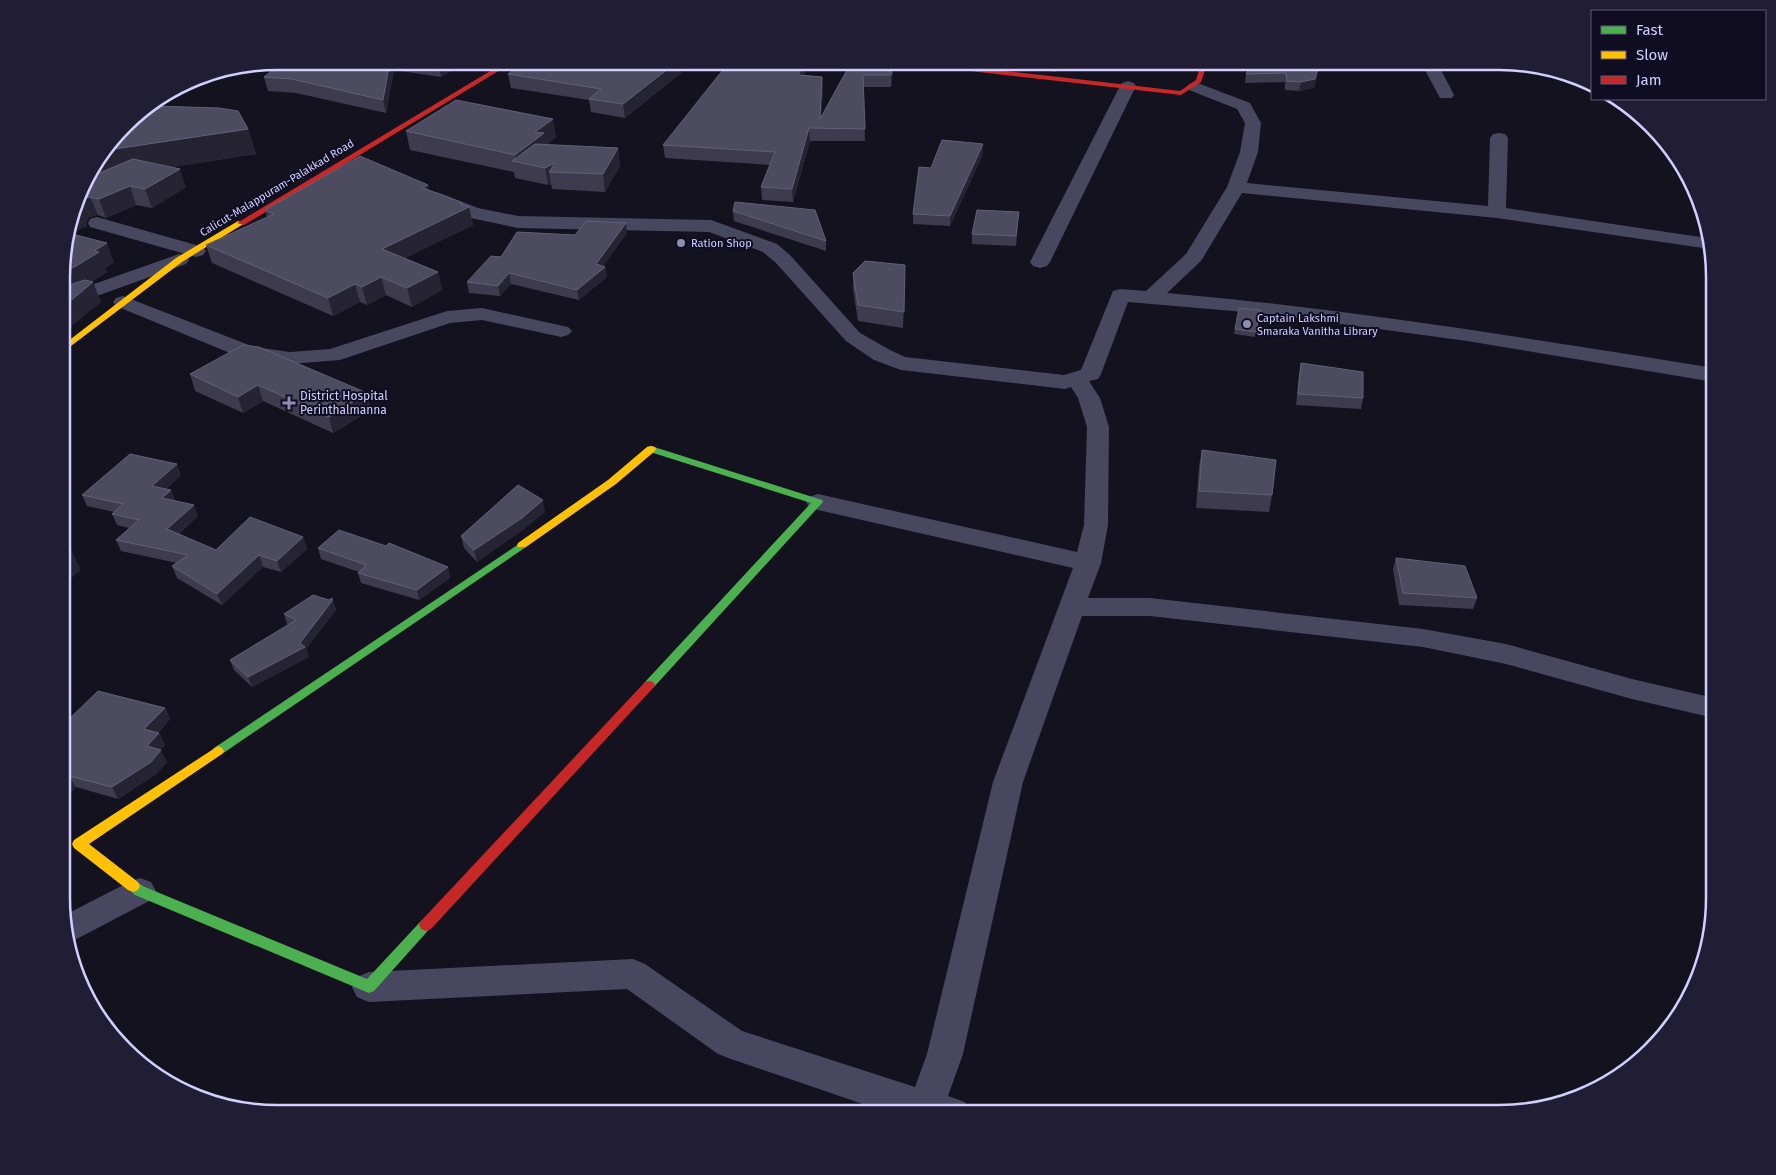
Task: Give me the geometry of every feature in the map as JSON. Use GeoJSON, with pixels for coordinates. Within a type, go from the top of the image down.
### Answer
{"type":"FeatureCollection","features":[{"type":"Feature","properties":{"kind":"main road","name":"Calicut-Malappuram-Palakkad Road"},"geometry":{"type":"LineString","coordinates":[[70,344],[187,256],[359,162],[500,70]]}},
{"type":"Feature","properties":{"kind":"main road"},"geometry":{"type":"LineString","coordinates":[[980,70],[1181,92],[1195,87],[1203,78],[1204,70]]}},
{"type":"Feature","properties":{"kind":"main road"},"geometry":{"type":"LineString","coordinates":[[651,450],[818,502],[369,986],[140,891],[79,844],[484,572],[612,482],[651,450]]}},
{"type":"Feature","properties":{"kind":"street"},"geometry":{"type":"LineString","coordinates":[[1433,70],[1446,94]]}},
{"type":"Feature","properties":{"kind":"street"},"geometry":{"type":"LineString","coordinates":[[1040,262],[1128,86]]}},
{"type":"Feature","properties":{"kind":"street"},"geometry":{"type":"LineString","coordinates":[[1150,298],[1194,257],[1236,186],[1249,152],[1253,123],[1244,106],[1195,87]]}},
{"type":"Feature","properties":{"kind":"street"},"geometry":{"type":"LineString","coordinates":[[1497,212],[1500,138]]}},
{"type":"Feature","properties":{"kind":"street"},"geometry":{"type":"LineString","coordinates":[[1236,186],[1497,212],[1703,243]]}},
{"type":"Feature","properties":{"kind":"street"},"geometry":{"type":"LineString","coordinates":[[422,191],[473,213],[518,222],[710,226],[770,248],[783,259],[852,337],[901,363],[1065,382],[1090,374],[1120,295],[1268,308],[1457,333],[1706,374]]}},
{"type":"Feature","properties":{"kind":"street"},"geometry":{"type":"LineString","coordinates":[[97,222],[187,256]]}},
{"type":"Feature","properties":{"kind":"street"},"geometry":{"type":"LineString","coordinates":[[70,299],[187,256]]}},
{"type":"Feature","properties":{"kind":"street"},"geometry":{"type":"LineString","coordinates":[[123,302],[250,353],[290,358],[332,355],[447,317],[482,314],[561,332]]}},
{"type":"Feature","properties":{"kind":"street"},"geometry":{"type":"LineString","coordinates":[[940,1105],[945,1054],[1008,782],[1088,563],[1096,525],[1098,427],[1089,398],[1076,378]]}},
{"type":"Feature","properties":{"kind":"street"},"geometry":{"type":"LineString","coordinates":[[818,502],[1088,563]]}},
{"type":"Feature","properties":{"kind":"street"},"geometry":{"type":"LineString","coordinates":[[1071,609],[1084,607],[1150,607],[1423,638],[1506,654],[1632,689],[1706,706]]}},
{"type":"Feature","properties":{"kind":"street"},"geometry":{"type":"LineString","coordinates":[[72,927],[140,891]]}},
{"type":"Feature","properties":{"kind":"street"},"geometry":{"type":"LineString","coordinates":[[369,986],[633,974],[731,1042],[921,1105]]}},
{"type":"Feature","properties":{"kind":"building"},"geometry":{"type":"Polygon","coordinates":[[[273,70],[388,70],[383,100],[292,79],[264,77],[273,70]]]}},
{"type":"Feature","properties":{"kind":"building"},"geometry":{"type":"Polygon","coordinates":[[[514,70],[666,70],[623,104],[589,99],[601,89],[508,74],[514,70]]]}},
{"type":"Feature","properties":{"kind":"building"},"geometry":{"type":"Polygon","coordinates":[[[723,70],[800,70],[798,75],[822,77],[820,119],[847,70],[892,70],[891,75],[863,75],[865,129],[809,128],[792,189],[761,187],[775,152],[663,145],[723,70]]]}},
{"type":"Feature","properties":{"kind":"building"},"geometry":{"type":"Polygon","coordinates":[[[1248,70],[1318,70],[1315,79],[1301,82],[1287,81],[1286,73],[1246,74],[1248,70]]]}},
{"type":"Feature","properties":{"kind":"building"},"geometry":{"type":"Polygon","coordinates":[[[456,100],[553,119],[535,132],[544,133],[515,155],[406,131],[456,100]]]}},
{"type":"Feature","properties":{"kind":"building"},"geometry":{"type":"Polygon","coordinates":[[[160,106],[219,108],[238,111],[248,129],[115,149],[141,121],[160,106]]]}},
{"type":"Feature","properties":{"kind":"building"},"geometry":{"type":"Polygon","coordinates":[[[942,140],[983,144],[950,216],[913,214],[919,167],[931,168],[942,140]]]}},
{"type":"Feature","properties":{"kind":"building"},"geometry":{"type":"Polygon","coordinates":[[[535,144],[618,148],[603,174],[549,172],[555,163],[545,168],[512,161],[535,144]]]}},
{"type":"Feature","properties":{"kind":"building"},"geometry":{"type":"Polygon","coordinates":[[[360,156],[428,185],[423,188],[469,207],[382,249],[438,272],[407,288],[381,277],[362,287],[355,284],[328,298],[206,245],[274,214],[265,210],[360,156]]]}},
{"type":"Feature","properties":{"kind":"building"},"geometry":{"type":"Polygon","coordinates":[[[133,159],[180,169],[145,189],[130,186],[99,199],[86,198],[98,173],[133,159]]]}},
{"type":"Feature","properties":{"kind":"building"},"geometry":{"type":"Polygon","coordinates":[[[735,202],[815,210],[826,241],[733,211],[735,202]]]}},
{"type":"Feature","properties":{"kind":"building"},"geometry":{"type":"Polygon","coordinates":[[[977,210],[1019,212],[1016,236],[972,234],[977,210]]]}},
{"type":"Feature","properties":{"kind":"building"},"geometry":{"type":"Polygon","coordinates":[[[586,221],[626,223],[596,264],[605,267],[577,290],[509,273],[498,286],[467,282],[491,256],[501,257],[517,232],[575,235],[586,221]]]}},
{"type":"Feature","properties":{"kind":"building"},"geometry":{"type":"Polygon","coordinates":[[[74,235],[107,243],[94,251],[99,252],[70,269],[74,235]]]}},
{"type":"Feature","properties":{"kind":"building"},"geometry":{"type":"Polygon","coordinates":[[[865,261],[905,265],[904,312],[858,305],[853,273],[865,261]]]}},
{"type":"Feature","properties":{"kind":"building"},"geometry":{"type":"Polygon","coordinates":[[[85,280],[93,282],[70,301],[70,285],[85,280]]]}},
{"type":"Feature","properties":{"kind":"building","name":"Captain Lakshmi Smaraka Vanitha Library"},"geometry":{"type":"Polygon","coordinates":[[[1239,308],[1260,310],[1256,332],[1235,329],[1239,308]]]}},
{"type":"Feature","properties":{"kind":"building"},"geometry":{"type":"Polygon","coordinates":[[[243,345],[259,347],[367,393],[329,417],[258,385],[238,397],[190,374],[243,345]]]}},
{"type":"Feature","properties":{"kind":"building"},"geometry":{"type":"Polygon","coordinates":[[[1301,363],[1363,372],[1363,398],[1298,394],[1301,363]]]}},
{"type":"Feature","properties":{"kind":"building"},"geometry":{"type":"Polygon","coordinates":[[[1202,450],[1276,460],[1272,495],[1199,491],[1202,450]]]}},
{"type":"Feature","properties":{"kind":"building"},"geometry":{"type":"Polygon","coordinates":[[[130,454],[177,464],[152,486],[171,490],[162,498],[194,505],[167,529],[216,550],[250,517],[303,537],[277,561],[259,555],[217,594],[172,566],[188,555],[116,540],[139,520],[112,514],[123,504],[82,495],[130,454]]]}},
{"type":"Feature","properties":{"kind":"building"},"geometry":{"type":"Polygon","coordinates":[[[518,485],[543,500],[522,518],[474,550],[461,536],[518,485]]]}},
{"type":"Feature","properties":{"kind":"building"},"geometry":{"type":"Polygon","coordinates":[[[339,530],[386,546],[389,543],[448,567],[417,590],[358,573],[366,565],[318,548],[339,530]]]}},
{"type":"Feature","properties":{"kind":"building"},"geometry":{"type":"Polygon","coordinates":[[[1396,558],[1465,566],[1477,598],[1403,593],[1396,558]]]}},
{"type":"Feature","properties":{"kind":"building"},"geometry":{"type":"Polygon","coordinates":[[[313,595],[329,600],[332,598],[332,601],[300,643],[305,647],[248,677],[230,660],[296,620],[284,614],[313,595]]]}},
{"type":"Feature","properties":{"kind":"building"},"geometry":{"type":"Polygon","coordinates":[[[98,691],[165,708],[144,729],[159,733],[147,746],[161,750],[151,762],[112,787],[70,776],[70,718],[98,691]]]}},
{"type":"Feature","properties":{"kind":"traffic: fast"},"geometry":{"type":"LineString","coordinates":[[649,685],[818,502],[651,449]]}},
{"type":"Feature","properties":{"kind":"traffic: fast"},"geometry":{"type":"LineString","coordinates":[[218,751],[522,545]]}},
{"type":"Feature","properties":{"kind":"traffic: fast"},"geometry":{"type":"LineString","coordinates":[[133,886],[140,891],[369,987],[426,925]]}},
{"type":"Feature","properties":{"kind":"traffic: slow"},"geometry":{"type":"LineString","coordinates":[[70,344],[179,260],[241,223]]}},
{"type":"Feature","properties":{"kind":"traffic: slow"},"geometry":{"type":"LineString","coordinates":[[522,545],[612,482],[651,449]]}},
{"type":"Feature","properties":{"kind":"traffic: slow"},"geometry":{"type":"LineString","coordinates":[[133,886],[79,844],[218,751]]}},
{"type":"Feature","properties":{"kind":"traffic: jam"},"geometry":{"type":"LineString","coordinates":[[241,223],[497,70]]}},
{"type":"Feature","properties":{"kind":"traffic: jam"},"geometry":{"type":"LineString","coordinates":[[979,70],[1181,93],[1199,81],[1202,70]]}},
{"type":"Feature","properties":{"kind":"traffic: jam"},"geometry":{"type":"LineString","coordinates":[[426,925],[649,685]]}},
{"type":"Feature","properties":{"kind":"place","name":"Ration Shop"},"geometry":{"type":"Point","coordinates":[681,243]}},
{"type":"Feature","properties":{"kind":"place","name":"Captain Lakshmi Smaraka Vanitha Library"},"geometry":{"type":"Point","coordinates":[1247,324]}},
{"type":"Feature","properties":{"kind":"place","name":"District Hospital Perinthalmanna"},"geometry":{"type":"Point","coordinates":[289,403]}}]}
